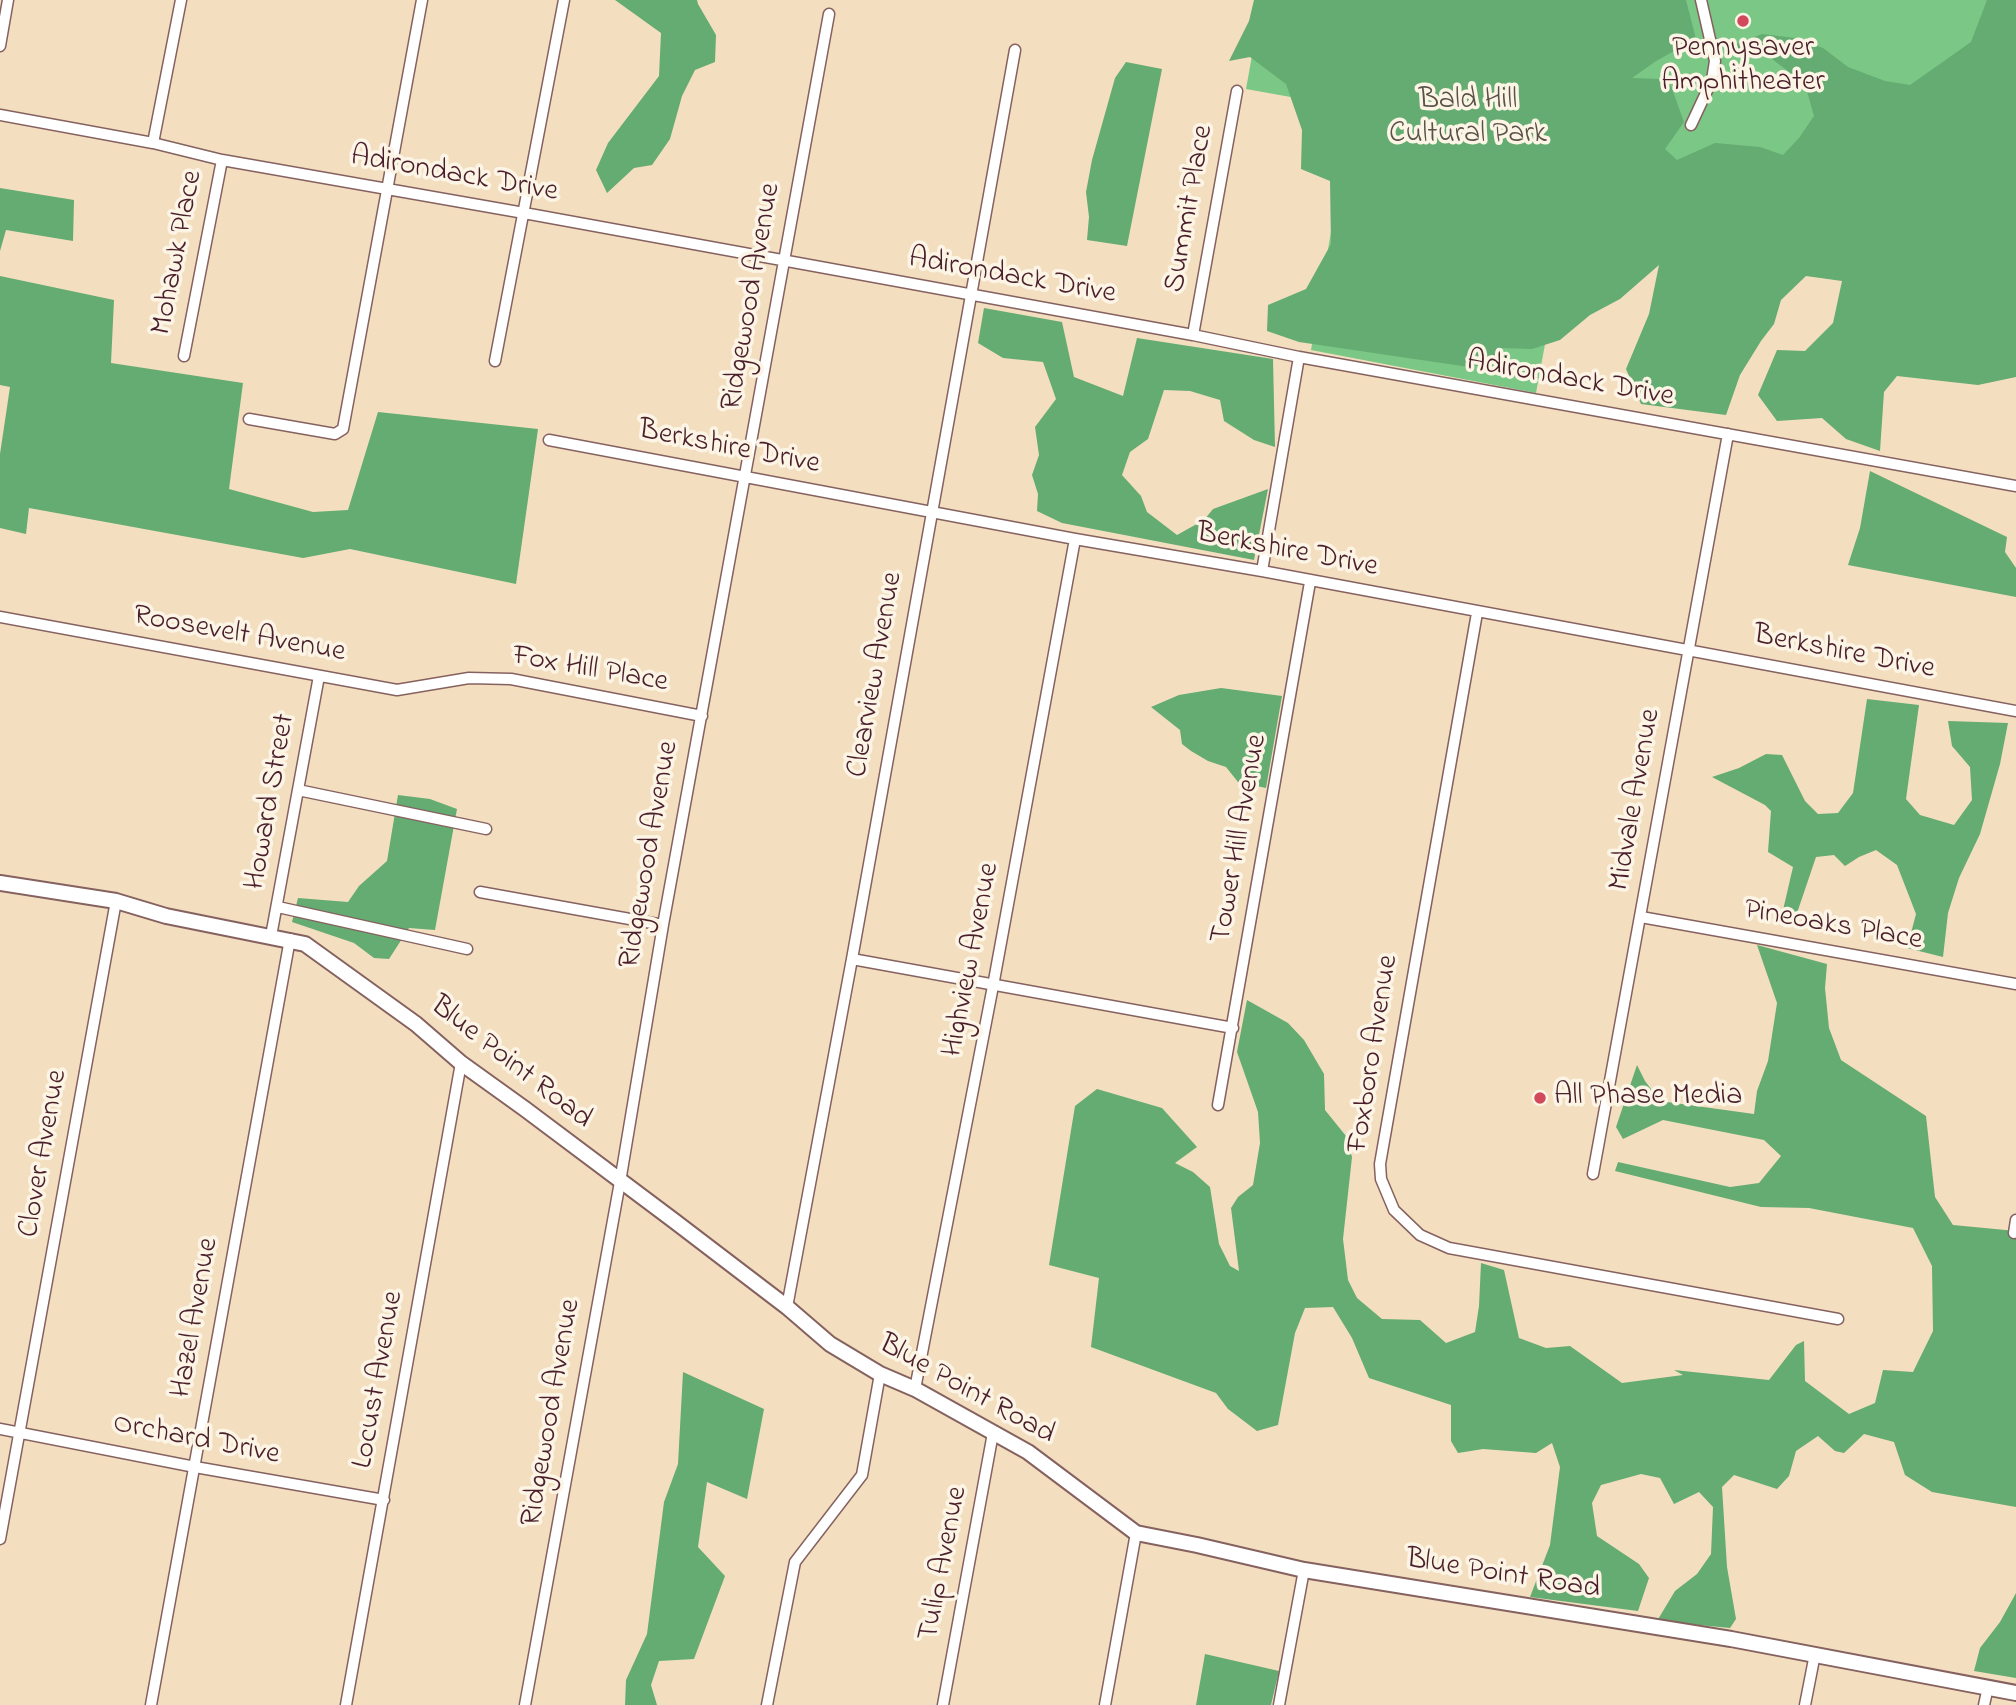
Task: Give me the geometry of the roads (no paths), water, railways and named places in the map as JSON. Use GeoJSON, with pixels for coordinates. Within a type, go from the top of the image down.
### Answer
{"type":"FeatureCollection","features":[{"type":"Feature","properties":{"kind":"street"},"geometry":{"type":"LineString","coordinates":[[0,46],[8,0]]}},
{"type":"Feature","properties":{"kind":"street"},"geometry":{"type":"LineString","coordinates":[[153,143],[181,0]]}},
{"type":"Feature","properties":{"kind":"street"},"geometry":{"type":"LineString","coordinates":[[249,419],[335,434],[342,429],[422,0]]}},
{"type":"Feature","properties":{"kind":"street"},"geometry":{"type":"LineString","coordinates":[[495,361],[564,0]]}},
{"type":"Feature","properties":{"kind":"street"},"geometry":{"type":"LineString","coordinates":[[1691,125],[1712,80],[1714,61],[1701,0]]}},
{"type":"Feature","properties":{"kind":"street","name":"Ridgewood Avenue"},"geometry":{"type":"LineString","coordinates":[[525,1705],[620,1182],[663,925],[829,14]]}},
{"type":"Feature","properties":{"kind":"street","name":"Clearview Avenue"},"geometry":{"type":"LineString","coordinates":[[787,1307],[1015,50]]}},
{"type":"Feature","properties":{"kind":"street","name":"Summit Place"},"geometry":{"type":"LineString","coordinates":[[1193,335],[1237,91]]}},
{"type":"Feature","properties":{"kind":"street","name":"Adirondack Drive"},"geometry":{"type":"LineString","coordinates":[[0,116],[153,143],[222,160],[388,188],[2016,486]]}},
{"type":"Feature","properties":{"kind":"street","name":"Mohawk Place"},"geometry":{"type":"LineString","coordinates":[[184,356],[222,160]]}},
{"type":"Feature","properties":{"kind":"street"},"geometry":{"type":"LineString","coordinates":[[1262,571],[1300,357]]}},
{"type":"Feature","properties":{"kind":"street","name":"Midvale Avenue"},"geometry":{"type":"LineString","coordinates":[[1593,1174],[1728,434]]}},
{"type":"Feature","properties":{"kind":"street","name":"Berkshire Drive"},"geometry":{"type":"LineString","coordinates":[[549,440],[930,513],[1262,571],[2016,711]]}},
{"type":"Feature","properties":{"kind":"street","name":"Highview Avenue"},"geometry":{"type":"LineString","coordinates":[[915,1389],[993,986],[1075,539]]}},
{"type":"Feature","properties":{"kind":"street","name":"Tower Hill Avenue"},"geometry":{"type":"LineString","coordinates":[[1218,1105],[1310,582]]}},
{"type":"Feature","properties":{"kind":"street","name":"Foxboro Avenue"},"geometry":{"type":"LineString","coordinates":[[1477,613],[1384,1141],[1381,1179],[1394,1210],[1420,1235],[1450,1248],[1838,1319]]}},
{"type":"Feature","properties":{"kind":"street","name":"Roosevelt Avenue"},"geometry":{"type":"LineString","coordinates":[[0,617],[397,690],[469,678]]}},
{"type":"Feature","properties":{"kind":"street","name":"Howard Street"},"geometry":{"type":"LineString","coordinates":[[271,936],[319,676]]}},
{"type":"Feature","properties":{"kind":"street","name":"Fox Hill Place"},"geometry":{"type":"LineString","coordinates":[[469,678],[511,679],[702,716]]}},
{"type":"Feature","properties":{"kind":"street"},"geometry":{"type":"LineString","coordinates":[[298,790],[486,829]]}},
{"type":"Feature","properties":{"kind":"street","name":"Blue Point Road"},"geometry":{"type":"LineString","coordinates":[[0,883],[116,901],[166,916],[305,944],[416,1024],[461,1063],[526,1109],[787,1307],[830,1344],[880,1374],[915,1389],[1028,1452],[1136,1533],[1304,1570],[1815,1654],[2016,1693]]}},
{"type":"Feature","properties":{"kind":"street"},"geometry":{"type":"LineString","coordinates":[[480,892],[663,925]]}},
{"type":"Feature","properties":{"kind":"street","name":"Clover Avenue"},"geometry":{"type":"LineString","coordinates":[[0,1539],[116,901]]}},
{"type":"Feature","properties":{"kind":"street"},"geometry":{"type":"LineString","coordinates":[[278,907],[467,949]]}},
{"type":"Feature","properties":{"kind":"street","name":"Pineoaks Place"},"geometry":{"type":"LineString","coordinates":[[1641,917],[2016,985]]}},
{"type":"Feature","properties":{"kind":"street","name":"Hazel Avenue"},"geometry":{"type":"LineString","coordinates":[[151,1705],[290,939]]}},
{"type":"Feature","properties":{"kind":"street"},"geometry":{"type":"LineString","coordinates":[[852,959],[1233,1028]]}},
{"type":"Feature","properties":{"kind":"street","name":"Locust Avenue"},"geometry":{"type":"LineString","coordinates":[[346,1705],[461,1063]]}},
{"type":"Feature","properties":{"kind":"street"},"geometry":{"type":"LineString","coordinates":[[2014,1233],[2016,1220]]}},
{"type":"Feature","properties":{"kind":"street"},"geometry":{"type":"LineString","coordinates":[[767,1705],[795,1562],[862,1475],[880,1374]]}},
{"type":"Feature","properties":{"kind":"street","name":"Orchard Drive"},"geometry":{"type":"LineString","coordinates":[[0,1429],[384,1500]]}},
{"type":"Feature","properties":{"kind":"street","name":"Tulip Avenue"},"geometry":{"type":"LineString","coordinates":[[943,1705],[993,1433]]}},
{"type":"Feature","properties":{"kind":"street"},"geometry":{"type":"LineString","coordinates":[[1105,1705],[1136,1533]]}},
{"type":"Feature","properties":{"kind":"street"},"geometry":{"type":"LineString","coordinates":[[1279,1705],[1304,1570]]}},
{"type":"Feature","properties":{"kind":"street"},"geometry":{"type":"LineString","coordinates":[[1805,1705],[1815,1654]]}},
{"type":"Feature","properties":{"kind":"street"},"geometry":{"type":"LineString","coordinates":[[1984,1705],[1988,1687]]}},
{"type":"Feature","properties":{"kind":"place","name":"Pennysaver Amphitheater"},"geometry":{"type":"Point","coordinates":[1743,21]}},
{"type":"Feature","properties":{"kind":"place","name":"All Phase Media"},"geometry":{"type":"Point","coordinates":[1540,1098]}},
{"type":"Feature","properties":{"kind":"park label","name":"Bald Hill Cultural Park"},"geometry":{"type":"Point","coordinates":[1468,119]}}]}
